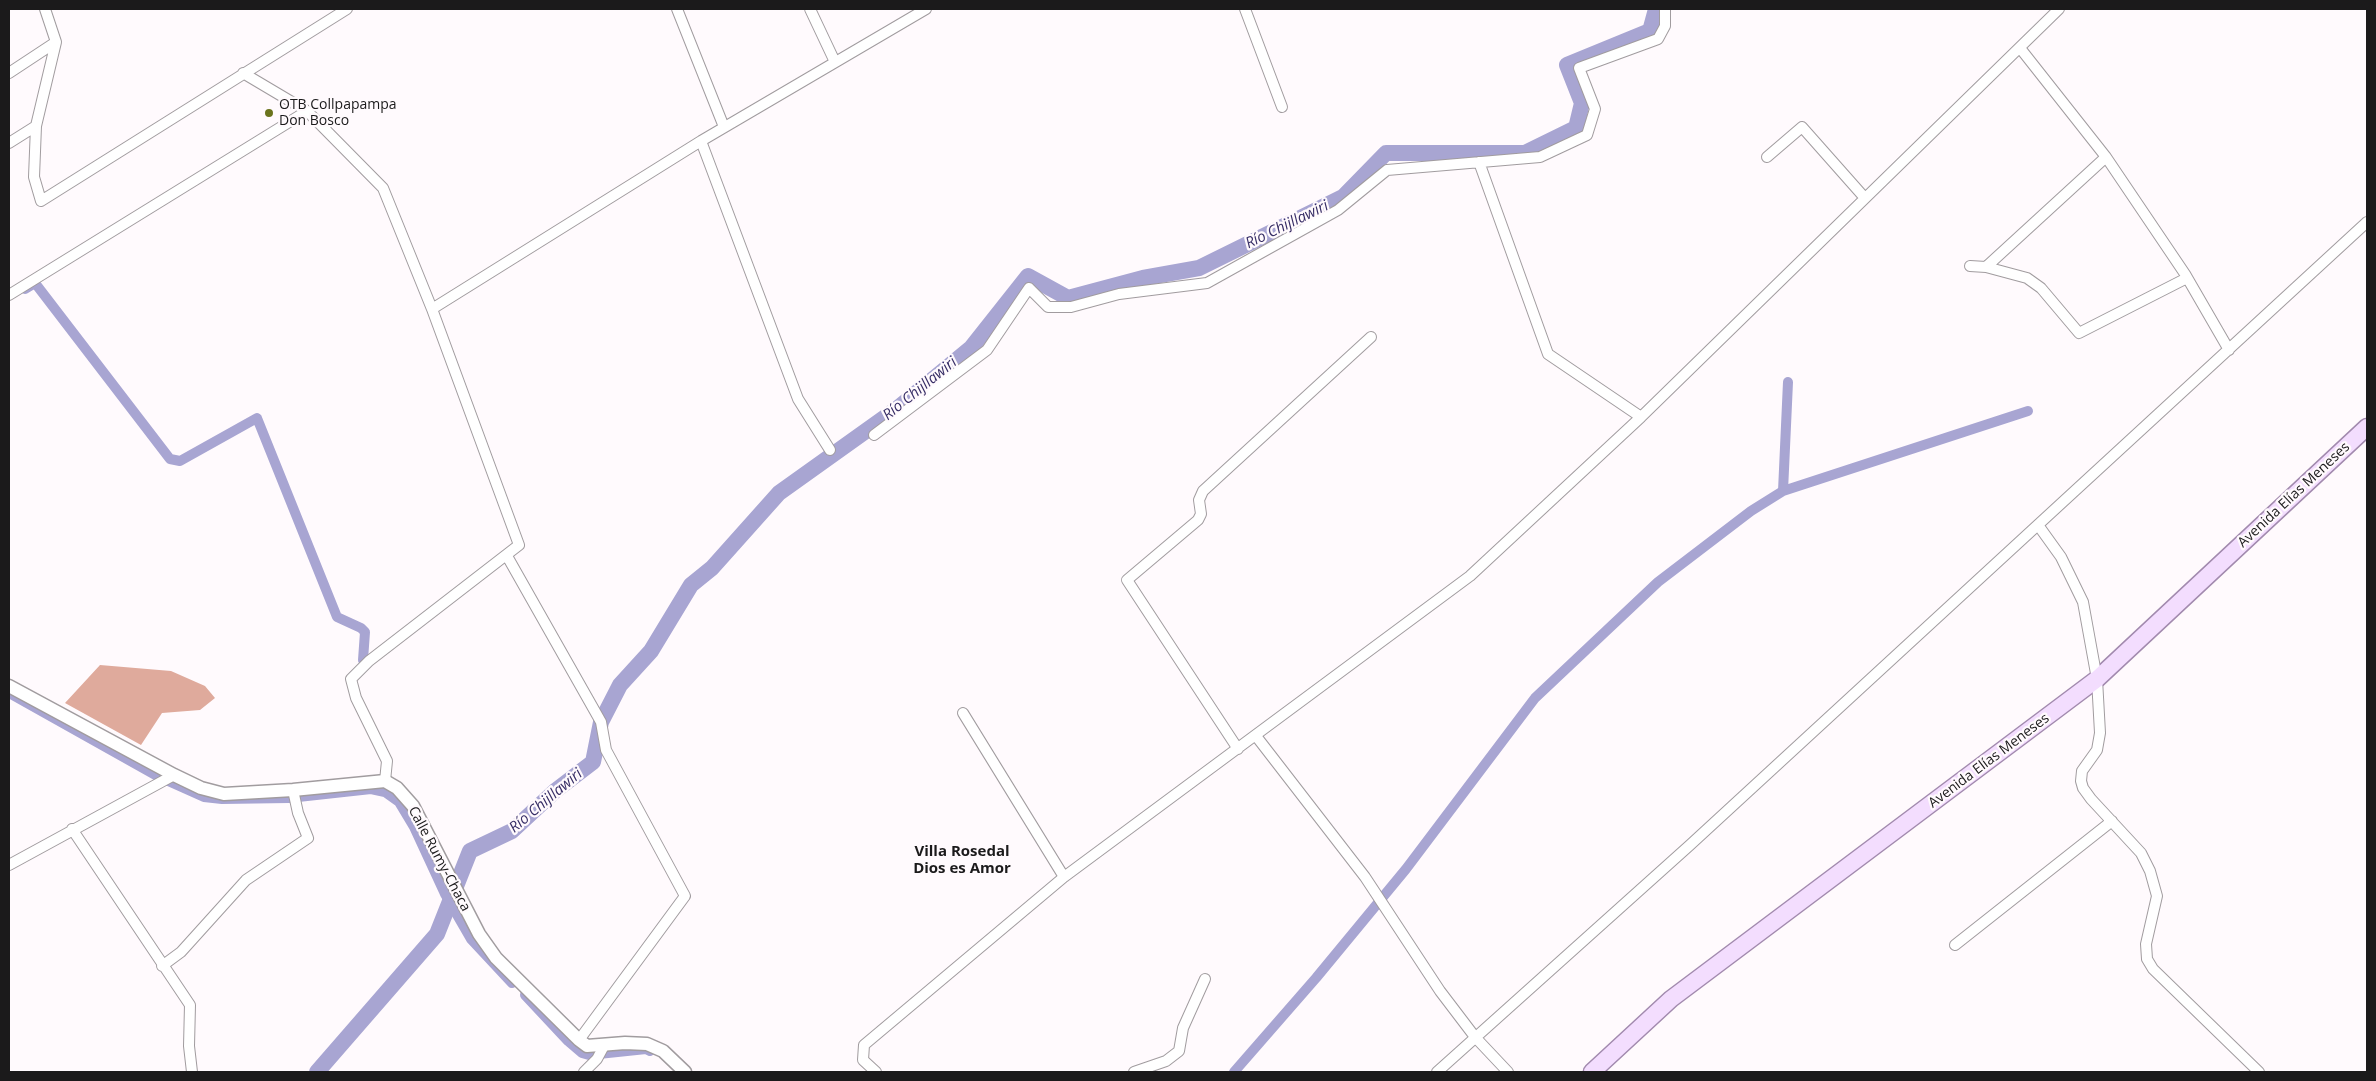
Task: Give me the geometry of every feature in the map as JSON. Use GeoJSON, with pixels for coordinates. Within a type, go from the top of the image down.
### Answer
{"type":"FeatureCollection","features":[{"type":"Feature","properties":{"kind":"main road","name":"Avenida Elías Meneses"},"geometry":{"type":"LineString","coordinates":[[1592,1072],[1671,999],[2097,679],[2367,427]]}},
{"type":"Feature","properties":{"kind":"street"},"geometry":{"type":"LineString","coordinates":[[45,9],[56,42],[36,126],[34,177],[41,201],[243,72],[347,9]]}},
{"type":"Feature","properties":{"kind":"street"},"geometry":{"type":"LineString","coordinates":[[677,9],[724,127]]}},
{"type":"Feature","properties":{"kind":"street"},"geometry":{"type":"LineString","coordinates":[[810,9],[835,62]]}},
{"type":"Feature","properties":{"kind":"street"},"geometry":{"type":"LineString","coordinates":[[432,309],[701,140],[926,9]]}},
{"type":"Feature","properties":{"kind":"street"},"geometry":{"type":"LineString","coordinates":[[1245,9],[1282,107]]}},
{"type":"Feature","properties":{"kind":"street"},"geometry":{"type":"LineString","coordinates":[[874,435],[987,350],[1028,288],[1048,307],[1071,307],[1118,294],[1207,283],[1338,210],[1387,170],[1540,157],[1587,135],[1595,109],[1579,68],[1658,39],[1666,26],[1665,9]]}},
{"type":"Feature","properties":{"kind":"street"},"geometry":{"type":"LineString","coordinates":[[872,1071],[863,1060],[864,1045],[1064,878],[1470,576],[1640,417],[2059,9]]}},
{"type":"Feature","properties":{"kind":"street"},"geometry":{"type":"LineString","coordinates":[[9,73],[56,42]]}},
{"type":"Feature","properties":{"kind":"street"},"geometry":{"type":"LineString","coordinates":[[2020,48],[2106,157],[2187,278],[2229,350]]}},
{"type":"Feature","properties":{"kind":"street"},"geometry":{"type":"LineString","coordinates":[[9,686],[171,776],[201,788],[224,794],[294,795],[385,781],[386,761],[356,698],[352,678],[369,661],[519,545],[432,309],[383,188],[307,111],[243,72]]}},
{"type":"Feature","properties":{"kind":"street"},"geometry":{"type":"LineString","coordinates":[[9,294],[307,111]]}},
{"type":"Feature","properties":{"kind":"street"},"geometry":{"type":"LineString","coordinates":[[9,143],[36,126]]}},
{"type":"Feature","properties":{"kind":"street"},"geometry":{"type":"LineString","coordinates":[[1767,157],[1802,127],[1864,197]]}},
{"type":"Feature","properties":{"kind":"street"},"geometry":{"type":"LineString","coordinates":[[701,140],[798,399],[830,450]]}},
{"type":"Feature","properties":{"kind":"street"},"geometry":{"type":"LineString","coordinates":[[1986,268],[2106,157]]}},
{"type":"Feature","properties":{"kind":"street"},"geometry":{"type":"LineString","coordinates":[[1479,162],[1548,354],[1640,417]]}},
{"type":"Feature","properties":{"kind":"street"},"geometry":{"type":"LineString","coordinates":[[1437,1072],[1697,838],[2367,222]]}},
{"type":"Feature","properties":{"kind":"street"},"geometry":{"type":"LineString","coordinates":[[1970,266],[2026,278],[2041,288],[2079,332],[2187,278]]}},
{"type":"Feature","properties":{"kind":"street"},"geometry":{"type":"LineString","coordinates":[[1238,749],[1127,580],[1198,520],[1201,514],[1199,500],[1203,491],[1371,336]]}},
{"type":"Feature","properties":{"kind":"street"},"geometry":{"type":"LineString","coordinates":[[2038,525],[2061,557],[2083,602],[2097,679],[2100,733],[2098,750],[2082,771],[2081,781],[2083,788],[2091,799],[2140,853],[2150,871],[2157,896],[2146,944],[2148,959],[2153,969],[2259,1072]]}},
{"type":"Feature","properties":{"kind":"street"},"geometry":{"type":"LineString","coordinates":[[506,556],[602,722],[606,750],[685,896],[579,1040],[587,1046],[604,1047],[625,1043],[647,1044],[664,1051],[685,1072]]}},
{"type":"Feature","properties":{"kind":"street"},"geometry":{"type":"LineString","coordinates":[[963,713],[1064,878]]}},
{"type":"Feature","properties":{"kind":"street"},"geometry":{"type":"LineString","coordinates":[[1256,736],[1376,894],[1440,991],[1475,1037],[1508,1072]]}},
{"type":"Feature","properties":{"kind":"street"},"geometry":{"type":"LineString","coordinates":[[9,865],[171,776]]}},
{"type":"Feature","properties":{"kind":"street","name":"Calle Rumy-Chaca"},"geometry":{"type":"LineString","coordinates":[[385,781],[397,788],[414,806],[479,934],[496,958],[579,1040]]}},
{"type":"Feature","properties":{"kind":"street"},"geometry":{"type":"LineString","coordinates":[[162,966],[181,952],[246,880],[308,838],[294,795]]}},
{"type":"Feature","properties":{"kind":"street"},"geometry":{"type":"LineString","coordinates":[[1955,946],[2112,821]]}},
{"type":"Feature","properties":{"kind":"street"},"geometry":{"type":"LineString","coordinates":[[72,830],[190,1005],[189,1046],[192,1072]]}},
{"type":"Feature","properties":{"kind":"street"},"geometry":{"type":"LineString","coordinates":[[1134,1072],[1166,1061],[1179,1051],[1183,1028],[1205,979]]}},
{"type":"Feature","properties":{"kind":"street"},"geometry":{"type":"LineString","coordinates":[[584,1072],[604,1047]]}},
{"type":"Feature","properties":{"kind":"shaded area"},"geometry":{"type":"Polygon","coordinates":[[[100,665],[171,671],[205,686],[215,698],[200,710],[162,713],[141,745],[65,703],[100,665]]]}},
{"type":"Feature","properties":{"kind":"waterway","name":"Río Chijllawiri"},"geometry":{"type":"LineString","coordinates":[[317,1072],[437,934],[470,851],[512,831],[555,791],[593,762],[601,722],[620,685],[651,651],[691,585],[712,568],[779,493],[898,408],[971,348],[1028,276],[1068,298],[1143,278],[1199,268],[1343,197],[1386,153],[1525,153],[1576,128],[1582,103],[1567,65],[1650,31],[1656,9]]}},
{"type":"Feature","properties":{"kind":"waterway"},"geometry":{"type":"LineString","coordinates":[[25,289],[35,283],[170,459],[180,461],[257,418],[337,617],[361,628],[365,632],[363,660]]}},
{"type":"Feature","properties":{"kind":"waterway"},"geometry":{"type":"LineString","coordinates":[[1783,491],[1788,382]]}},
{"type":"Feature","properties":{"kind":"waterway"},"geometry":{"type":"LineString","coordinates":[[1234,1072],[1316,978],[1406,869],[1535,698],[1658,582],[1751,511],[1783,491],[2028,411]]}},
{"type":"Feature","properties":{"kind":"waterway"},"geometry":{"type":"LineString","coordinates":[[9,693],[157,776],[204,797],[222,799],[289,798],[371,789],[385,792],[399,802],[414,827],[445,894],[471,939],[512,983]]}},
{"type":"Feature","properties":{"kind":"waterway"},"geometry":{"type":"LineString","coordinates":[[525,995],[568,1041],[582,1053],[589,1055],[646,1049],[650,1051]]}},
{"type":"Feature","properties":{"kind":"place","name":"OTB Collpapampa Don Bosco"},"geometry":{"type":"Point","coordinates":[269,113]}},
{"type":"Feature","properties":{"kind":"district","name":"Villa Rosedal Dios es Amor"},"geometry":{"type":"Point","coordinates":[962,860]}}]}
